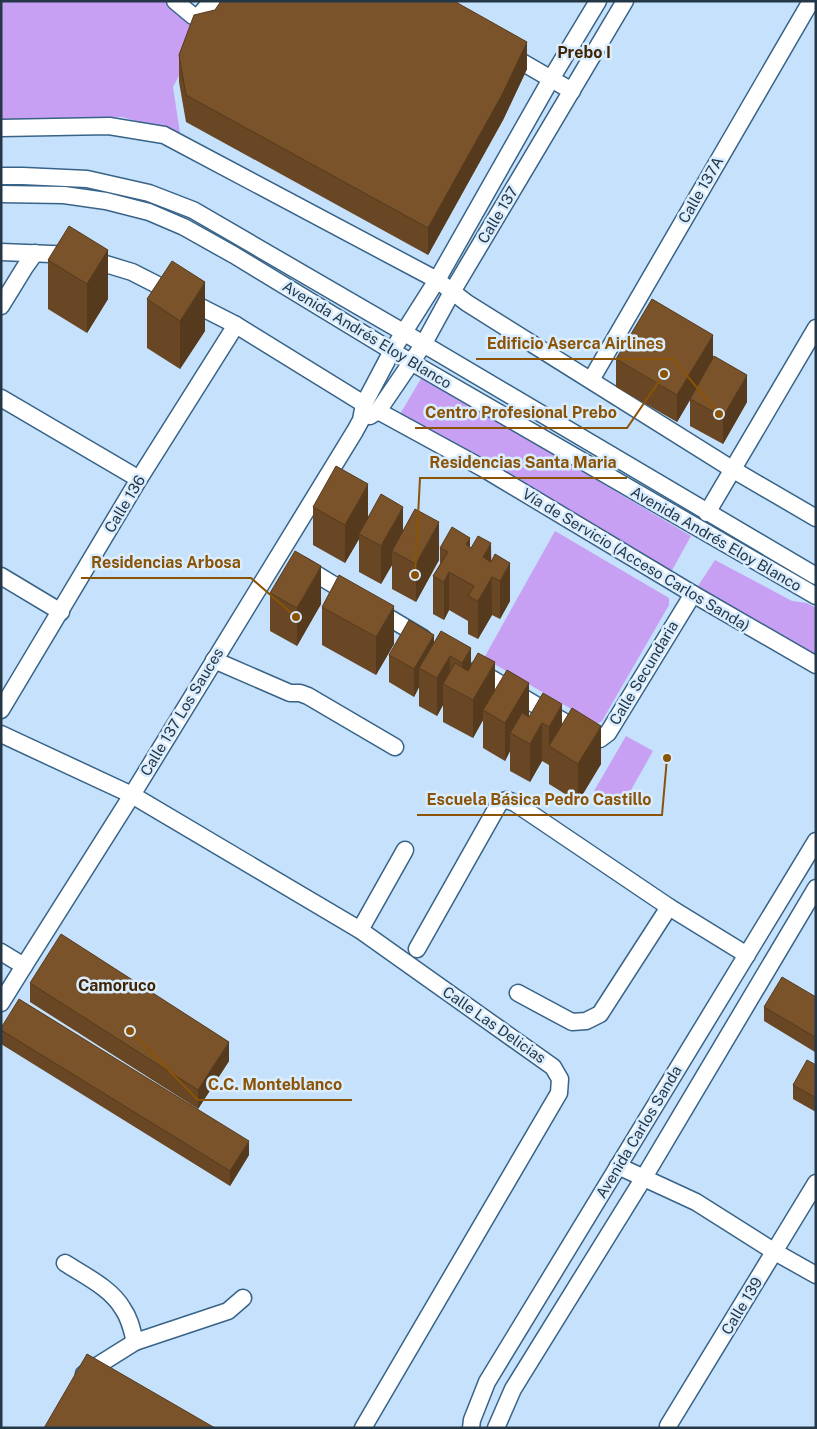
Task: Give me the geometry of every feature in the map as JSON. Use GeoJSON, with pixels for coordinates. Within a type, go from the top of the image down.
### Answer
{"type":"FeatureCollection","features":[{"type":"Feature","properties":{"kind":"street"},"geometry":{"type":"LineString","coordinates":[[175,1],[193,16],[198,17],[208,7]]}},
{"type":"Feature","properties":{"kind":"street"},"geometry":{"type":"LineString","coordinates":[[368,412],[392,352],[403,332],[437,280],[551,79],[598,1]]}},
{"type":"Feature","properties":{"kind":"street","name":"Calle 137"},"geometry":{"type":"LineString","coordinates":[[368,412],[411,362],[423,345],[452,292],[625,1]]}},
{"type":"Feature","properties":{"kind":"street","name":"Calle 137A"},"geometry":{"type":"LineString","coordinates":[[591,380],[808,6]]}},
{"type":"Feature","properties":{"kind":"street"},"geometry":{"type":"LineString","coordinates":[[492,44],[572,91]]}},
{"type":"Feature","properties":{"kind":"street"},"geometry":{"type":"LineString","coordinates":[[1,128],[108,126],[164,135],[437,280],[467,303],[732,469],[816,518]]}},
{"type":"Feature","properties":{"kind":"street","name":"Avenida Andrés Eloy Blanco"},"geometry":{"type":"LineString","coordinates":[[1,176],[86,179],[149,193],[193,210],[816,576]]}},
{"type":"Feature","properties":{"kind":"street","name":"Avenida Andrés Eloy Blanco"},"geometry":{"type":"LineString","coordinates":[[1,194],[64,195],[106,201],[149,212],[184,227],[234,255],[392,352],[816,596]]}},
{"type":"Feature","properties":{"kind":"street","name":"Vía de Servicio (Acceso Carlos Sanda)"},"geometry":{"type":"LineString","coordinates":[[1,252],[76,255],[132,272],[236,325],[368,412],[486,470],[692,594],[816,665]]}},
{"type":"Feature","properties":{"kind":"street"},"geometry":{"type":"LineString","coordinates":[[1,306],[35,253]]}},
{"type":"Feature","properties":{"kind":"street","name":"Calle 136"},"geometry":{"type":"LineString","coordinates":[[1,710],[140,479],[236,325]]}},
{"type":"Feature","properties":{"kind":"street"},"geometry":{"type":"LineString","coordinates":[[707,513],[816,328]]}},
{"type":"Feature","properties":{"kind":"street"},"geometry":{"type":"LineString","coordinates":[[1,398],[140,479]]}},
{"type":"Feature","properties":{"kind":"street","name":"Calle 137 Los Sauces"},"geometry":{"type":"LineString","coordinates":[[1,1003],[132,795],[279,552],[368,412]]}},
{"type":"Feature","properties":{"kind":"street"},"geometry":{"type":"LineString","coordinates":[[279,552],[434,644]]}},
{"type":"Feature","properties":{"kind":"street"},"geometry":{"type":"LineString","coordinates":[[1,576],[61,612]]}},
{"type":"Feature","properties":{"kind":"street","name":"Calle Secundaria"},"geometry":{"type":"LineString","coordinates":[[468,665],[588,736],[600,739],[608,733],[692,594]]}},
{"type":"Feature","properties":{"kind":"street"},"geometry":{"type":"LineString","coordinates":[[214,660],[290,693],[308,696],[394,747]]}},
{"type":"Feature","properties":{"kind":"street","name":"Calle Las Delicias"},"geometry":{"type":"LineString","coordinates":[[1,734],[132,795],[360,930],[553,1067],[560,1079],[559,1093],[363,1428]]}},
{"type":"Feature","properties":{"kind":"street"},"geometry":{"type":"LineString","coordinates":[[417,949],[500,802],[507,800],[669,907],[747,955]]}},
{"type":"Feature","properties":{"kind":"street","name":"Avenida Carlos Sanda"},"geometry":{"type":"LineString","coordinates":[[468,1425],[486,1382],[816,841]]}},
{"type":"Feature","properties":{"kind":"street"},"geometry":{"type":"LineString","coordinates":[[360,930],[405,850]]}},
{"type":"Feature","properties":{"kind":"street","name":"Avenida Carlos Sanda"},"geometry":{"type":"LineString","coordinates":[[496,1428],[513,1389],[643,1179],[816,888]]}},
{"type":"Feature","properties":{"kind":"street"},"geometry":{"type":"LineString","coordinates":[[518,993],[572,1022],[586,1021],[600,1014],[669,907]]}},
{"type":"Feature","properties":{"kind":"street"},"geometry":{"type":"LineString","coordinates":[[1,952],[24,966]]}},
{"type":"Feature","properties":{"kind":"street"},"geometry":{"type":"LineString","coordinates":[[618,1166],[696,1202],[816,1276]]}},
{"type":"Feature","properties":{"kind":"street","name":"Calle 139"},"geometry":{"type":"LineString","coordinates":[[668,1428],[816,1183]]}},
{"type":"Feature","properties":{"kind":"street"},"geometry":{"type":"LineString","coordinates":[[66,1263],[113,1296],[123,1308],[131,1326],[135,1342]]}},
{"type":"Feature","properties":{"kind":"street"},"geometry":{"type":"LineString","coordinates":[[73,1384],[84,1373],[135,1342],[228,1311],[242,1298]]}},
{"type":"Feature","properties":{"kind":"shaded area"},"geometry":{"type":"Polygon","coordinates":[[[1,1],[169,1],[203,30],[173,87],[180,133],[122,117],[1,120],[1,1]]]}},
{"type":"Feature","properties":{"kind":"shaded area"},"geometry":{"type":"Polygon","coordinates":[[[422,377],[691,536],[670,574],[400,414],[422,377]]]}},
{"type":"Feature","properties":{"kind":"shaded area"},"geometry":{"type":"Polygon","coordinates":[[[555,531],[669,598],[669,605],[602,721],[597,724],[484,658],[555,531]]]}},
{"type":"Feature","properties":{"kind":"shaded area"},"geometry":{"type":"Polygon","coordinates":[[[715,560],[792,601],[807,603],[816,608],[816,659],[696,589],[715,560]]]}},
{"type":"Feature","properties":{"kind":"shaded area"},"geometry":{"type":"Polygon","coordinates":[[[626,736],[653,751],[622,806],[594,791],[626,736]]]}},
{"type":"Feature","properties":{"kind":"building"},"geometry":{"type":"Polygon","coordinates":[[[221,1],[454,1],[527,42],[503,93],[428,228],[186,95],[179,55],[194,15],[215,10],[221,1]]]}},
{"type":"Feature","properties":{"kind":"building"},"geometry":{"type":"Polygon","coordinates":[[[69,226],[108,250],[87,284],[48,260],[69,226]]]}},
{"type":"Feature","properties":{"kind":"building"},"geometry":{"type":"Polygon","coordinates":[[[172,261],[205,282],[180,321],[147,299],[172,261]]]}},
{"type":"Feature","properties":{"kind":"building"},"geometry":{"type":"Polygon","coordinates":[[[652,299],[713,335],[677,395],[616,359],[652,299]]]}},
{"type":"Feature","properties":{"kind":"building"},"geometry":{"type":"Polygon","coordinates":[[[714,356],[747,375],[723,417],[690,399],[714,356]]]}},
{"type":"Feature","properties":{"kind":"building"},"geometry":{"type":"Polygon","coordinates":[[[336,466],[368,484],[345,525],[313,507],[336,466]]]}},
{"type":"Feature","properties":{"kind":"building"},"geometry":{"type":"Polygon","coordinates":[[[381,494],[403,507],[381,546],[359,534],[381,494]]]}},
{"type":"Feature","properties":{"kind":"building"},"geometry":{"type":"Polygon","coordinates":[[[415,509],[439,522],[416,564],[392,551],[415,509]]]}},
{"type":"Feature","properties":{"kind":"building"},"geometry":{"type":"Polygon","coordinates":[[[452,527],[470,538],[466,544],[471,548],[478,536],[491,543],[483,557],[491,562],[495,554],[510,563],[500,581],[492,577],[478,601],[468,596],[474,586],[449,572],[444,582],[433,576],[448,552],[440,548],[452,527]]]}},
{"type":"Feature","properties":{"kind":"building"},"geometry":{"type":"Polygon","coordinates":[[[295,551],[321,566],[297,608],[270,593],[295,551]]]}},
{"type":"Feature","properties":{"kind":"building"},"geometry":{"type":"Polygon","coordinates":[[[339,575],[394,606],[376,637],[322,607],[339,575]]]}},
{"type":"Feature","properties":{"kind":"building"},"geometry":{"type":"Polygon","coordinates":[[[409,620],[434,635],[414,669],[389,655],[409,620]]]}},
{"type":"Feature","properties":{"kind":"building"},"geometry":{"type":"Polygon","coordinates":[[[441,631],[471,648],[462,663],[450,656],[437,678],[419,668],[441,631]]]}},
{"type":"Feature","properties":{"kind":"building"},"geometry":{"type":"Polygon","coordinates":[[[478,653],[495,662],[473,700],[443,684],[455,663],[468,671],[478,653]]]}},
{"type":"Feature","properties":{"kind":"building"},"geometry":{"type":"Polygon","coordinates":[[[507,670],[529,683],[505,723],[483,710],[507,670]]]}},
{"type":"Feature","properties":{"kind":"building"},"geometry":{"type":"Polygon","coordinates":[[[543,693],[562,704],[549,727],[542,723],[530,744],[510,733],[522,713],[529,717],[543,693]]]}},
{"type":"Feature","properties":{"kind":"building"},"geometry":{"type":"Polygon","coordinates":[[[572,708],[601,726],[578,764],[549,746],[572,708]]]}},
{"type":"Feature","properties":{"kind":"building"},"geometry":{"type":"Polygon","coordinates":[[[61,934],[229,1042],[198,1090],[30,983],[61,934]]]}},
{"type":"Feature","properties":{"kind":"building"},"geometry":{"type":"Polygon","coordinates":[[[782,977],[816,997],[815,1037],[764,1007],[782,977]]]}},
{"type":"Feature","properties":{"kind":"building"},"geometry":{"type":"Polygon","coordinates":[[[19,999],[249,1141],[230,1171],[1,1030],[19,999]]]}},
{"type":"Feature","properties":{"kind":"building"},"geometry":{"type":"Polygon","coordinates":[[[807,1060],[816,1065],[816,1098],[793,1085],[807,1060]]]}},
{"type":"Feature","properties":{"kind":"building"},"geometry":{"type":"Polygon","coordinates":[[[87,1354],[215,1428],[44,1428],[87,1354]]]}},
{"type":"Feature","properties":{"kind":"place","name":"Centro Profesional Prebo"},"geometry":{"type":"Point","coordinates":[664,374]}},
{"type":"Feature","properties":{"kind":"place","name":"Edificio Aserca Airlines"},"geometry":{"type":"Point","coordinates":[719,414]}},
{"type":"Feature","properties":{"kind":"place","name":"Residencias Santa Maria"},"geometry":{"type":"Point","coordinates":[415,575]}},
{"type":"Feature","properties":{"kind":"place","name":"Residencias Arbosa"},"geometry":{"type":"Point","coordinates":[296,617]}},
{"type":"Feature","properties":{"kind":"place","name":"Escuela Básica Pedro Castillo"},"geometry":{"type":"Point","coordinates":[667,758]}},
{"type":"Feature","properties":{"kind":"place","name":"C.C. Monteblanco"},"geometry":{"type":"Point","coordinates":[130,1031]}},
{"type":"Feature","properties":{"kind":"district","name":"Prebo I"},"geometry":{"type":"Point","coordinates":[584,52]}},
{"type":"Feature","properties":{"kind":"district","name":"Camoruco"},"geometry":{"type":"Point","coordinates":[117,985]}}]}
